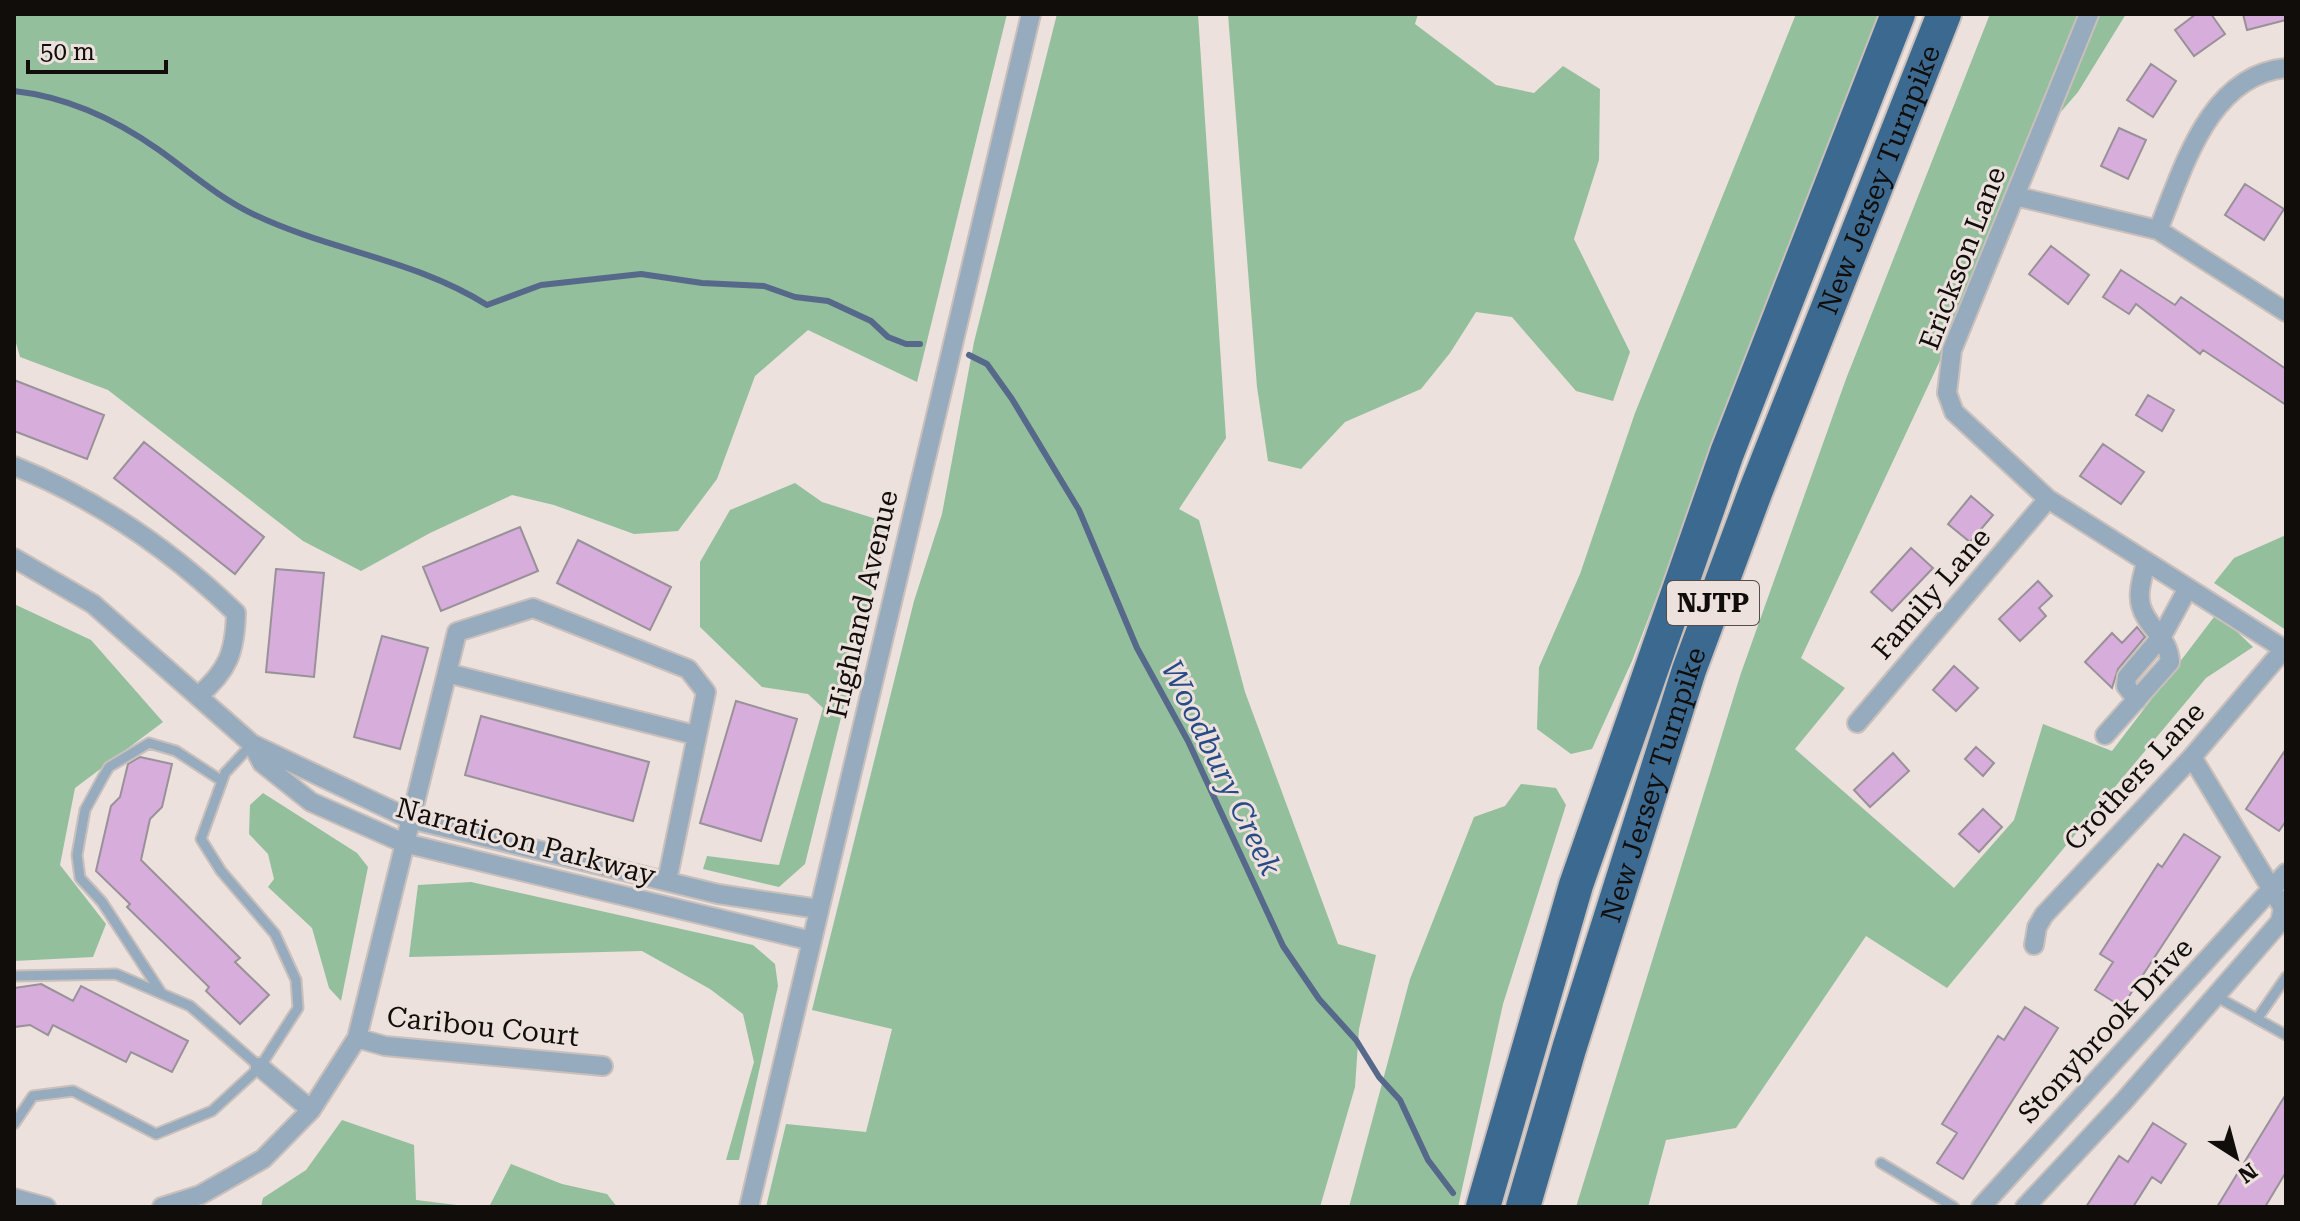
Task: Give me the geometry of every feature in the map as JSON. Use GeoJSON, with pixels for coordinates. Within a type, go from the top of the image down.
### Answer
{"type":"FeatureCollection","features":[{"type":"Feature","properties":{"kind":"highway","name":"New Jersey Turnpike"},"geometry":{"type":"LineString","coordinates":[[1483,1207],[1581,870],[1727,453],[1898,14]]}},
{"type":"Feature","properties":{"kind":"highway","name":"New Jersey Turnpike"},"geometry":{"type":"LineString","coordinates":[[1523,1207],[1569,1049],[1689,670],[1756,490],[1944,14]]}},
{"type":"Feature","properties":{"kind":"street","name":"Highland Avenue"},"geometry":{"type":"LineString","coordinates":[[749,1207],[1031,14]]}},
{"type":"Feature","properties":{"kind":"street","name":"Erickson Lane"},"geometry":{"type":"LineString","coordinates":[[2089,14],[1952,350],[1947,393],[1954,412],[2048,499],[2284,649]]}},
{"type":"Feature","properties":{"kind":"street"},"geometry":{"type":"LineString","coordinates":[[2158,230],[2198,133],[2228,94],[2273,69],[2286,68]]}},
{"type":"Feature","properties":{"kind":"street"},"geometry":{"type":"LineString","coordinates":[[2015,196],[2158,230],[2286,312]]}},
{"type":"Feature","properties":{"kind":"street"},"geometry":{"type":"LineString","coordinates":[[14,466],[110,512],[206,584],[236,613],[235,648],[214,682],[198,696]]}},
{"type":"Feature","properties":{"kind":"street","name":"Family Lane"},"geometry":{"type":"LineString","coordinates":[[1857,723],[2048,499]]}},
{"type":"Feature","properties":{"kind":"street","name":"Narraticon Parkway"},"geometry":{"type":"LineString","coordinates":[[14,558],[93,604],[252,744],[410,819],[718,894],[819,909]]}},
{"type":"Feature","properties":{"kind":"street"},"geometry":{"type":"LineString","coordinates":[[2146,562],[2139,590],[2141,608],[2162,636]]}},
{"type":"Feature","properties":{"kind":"street"},"geometry":{"type":"LineString","coordinates":[[2105,735],[2137,700],[2126,686],[2127,677],[2162,636],[2188,588]]}},
{"type":"Feature","properties":{"kind":"street"},"geometry":{"type":"LineString","coordinates":[[162,1207],[203,1201],[263,1159],[311,1110],[357,1038],[457,632],[533,608],[688,669],[706,692],[667,881]]}},
{"type":"Feature","properties":{"kind":"street","name":"Crothers Lane"},"geometry":{"type":"LineString","coordinates":[[2034,945],[2037,927],[2044,915],[2192,757],[2284,649]]}},
{"type":"Feature","properties":{"kind":"street"},"geometry":{"type":"LineString","coordinates":[[447,673],[695,735]]}},
{"type":"Feature","properties":{"kind":"street","name":"Narraticon Parkway"},"geometry":{"type":"LineString","coordinates":[[252,744],[262,763],[311,802],[404,843],[812,941]]}},
{"type":"Feature","properties":{"kind":"street"},"geometry":{"type":"LineString","coordinates":[[2025,1207],[2217,997],[2280,922],[2283,908],[2192,757]]}},
{"type":"Feature","properties":{"kind":"street","name":"Stonybrook Drive"},"geometry":{"type":"LineString","coordinates":[[1981,1207],[2286,873]]}},
{"type":"Feature","properties":{"kind":"street","name":"Caribou Court"},"geometry":{"type":"LineString","coordinates":[[357,1038],[385,1046],[603,1066]]}},
{"type":"Feature","properties":{"kind":"street"},"geometry":{"type":"LineString","coordinates":[[260,1067],[311,1110]]}},
{"type":"Feature","properties":{"kind":"street"},"geometry":{"type":"LineString","coordinates":[[14,1198],[46,1207]]}},
{"type":"Feature","properties":{"kind":"lane"},"geometry":{"type":"LineString","coordinates":[[162,994],[102,902],[80,878],[77,855],[85,810],[109,767],[149,743],[176,751],[222,781]]}},
{"type":"Feature","properties":{"kind":"lane"},"geometry":{"type":"LineString","coordinates":[[14,1124],[33,1096],[73,1091],[156,1134],[212,1111],[260,1067],[298,1008],[296,980],[275,934],[221,871],[201,839],[222,781],[252,744]]}},
{"type":"Feature","properties":{"kind":"lane"},"geometry":{"type":"LineString","coordinates":[[14,976],[116,974],[190,1006],[260,1067]]}},
{"type":"Feature","properties":{"kind":"lane"},"geometry":{"type":"LineString","coordinates":[[2257,1019],[2286,977]]}},
{"type":"Feature","properties":{"kind":"lane"},"geometry":{"type":"LineString","coordinates":[[2217,997],[2286,1035]]}},
{"type":"Feature","properties":{"kind":"lane"},"geometry":{"type":"LineString","coordinates":[[1881,1163],[1954,1207]]}},
{"type":"Feature","properties":{"kind":"green space"},"geometry":{"type":"Polygon","coordinates":[[[14,14],[1007,14],[917,382],[808,330],[755,376],[717,479],[678,531],[634,534],[554,505],[512,495],[430,533],[361,571],[303,541],[108,390],[20,357],[14,336],[14,14]]]}},
{"type":"Feature","properties":{"kind":"green space"},"geometry":{"type":"Polygon","coordinates":[[[1057,14],[1198,14],[1226,438],[1179,509],[1199,520],[1245,692],[1338,944],[1376,955],[1359,1029],[1355,1087],[1320,1207],[766,1207],[786,1124],[866,1132],[892,1029],[812,1010],[914,601],[942,514],[974,342],[1057,14]]]}},
{"type":"Feature","properties":{"kind":"green space"},"geometry":{"type":"Polygon","coordinates":[[[1228,14],[1418,14],[1415,24],[1496,85],[1534,93],[1563,66],[1600,89],[1599,160],[1574,239],[1630,352],[1613,401],[1576,391],[1512,317],[1476,312],[1450,353],[1421,389],[1345,422],[1301,469],[1268,461],[1257,387],[1228,14]]]}},
{"type":"Feature","properties":{"kind":"green space"},"geometry":{"type":"Polygon","coordinates":[[[1796,14],[1880,14],[1632,661],[1592,749],[1571,754],[1537,729],[1539,667],[1580,574],[1635,413],[1796,14]]]}},
{"type":"Feature","properties":{"kind":"green space"},"geometry":{"type":"Polygon","coordinates":[[[1990,14],[2126,14],[2078,92],[2034,143],[1972,292],[1801,658],[1845,688],[1795,749],[1954,888],[2014,820],[2043,724],[2112,751],[2214,617],[2234,629],[2253,647],[2206,678],[1947,988],[1866,936],[1736,1128],[1666,1140],[1648,1207],[1576,1207],[1741,673],[1846,379],[1990,14]]]}},
{"type":"Feature","properties":{"kind":"green space"},"geometry":{"type":"Polygon","coordinates":[[[795,483],[822,502],[889,523],[805,864],[779,887],[703,869],[707,856],[779,865],[823,708],[808,694],[762,687],[700,627],[700,562],[730,510],[795,483]]]}},
{"type":"Feature","properties":{"kind":"green space"},"geometry":{"type":"Polygon","coordinates":[[[2286,535],[2286,630],[2214,583],[2234,558],[2286,535]]]}},
{"type":"Feature","properties":{"kind":"green space"},"geometry":{"type":"Polygon","coordinates":[[[14,604],[91,640],[163,722],[75,788],[60,865],[106,924],[93,957],[14,961],[14,604]]]}},
{"type":"Feature","properties":{"kind":"green space"},"geometry":{"type":"Polygon","coordinates":[[[1521,784],[1556,788],[1566,805],[1503,1004],[1458,1207],[1349,1207],[1410,979],[1474,817],[1505,806],[1521,784]]]}},
{"type":"Feature","properties":{"kind":"green space"},"geometry":{"type":"Polygon","coordinates":[[[263,793],[357,853],[368,867],[341,1001],[329,988],[312,928],[268,887],[274,879],[268,854],[249,834],[250,805],[263,793]]]}},
{"type":"Feature","properties":{"kind":"green space"},"geometry":{"type":"Polygon","coordinates":[[[471,882],[753,945],[775,964],[778,986],[739,1160],[726,1160],[754,1062],[743,1014],[710,989],[642,951],[409,957],[418,885],[471,882]]]}},
{"type":"Feature","properties":{"kind":"green space"},"geometry":{"type":"Polygon","coordinates":[[[342,1120],[414,1145],[416,1200],[473,1207],[261,1207],[263,1198],[306,1170],[342,1120]]]}},
{"type":"Feature","properties":{"kind":"green space"},"geometry":{"type":"Polygon","coordinates":[[[511,1164],[562,1184],[607,1194],[617,1207],[489,1207],[511,1164]]]}},
{"type":"Feature","properties":{"kind":"building"},"geometry":{"type":"Polygon","coordinates":[[[2196,14],[2211,14],[2225,34],[2194,56],[2175,30],[2196,14]]]}},
{"type":"Feature","properties":{"kind":"building"},"geometry":{"type":"Polygon","coordinates":[[[2243,14],[2286,14],[2286,20],[2247,30],[2243,14]]]}},
{"type":"Feature","properties":{"kind":"building"},"geometry":{"type":"Polygon","coordinates":[[[2151,64],[2176,81],[2153,117],[2127,100],[2151,64]]]}},
{"type":"Feature","properties":{"kind":"building"},"geometry":{"type":"Polygon","coordinates":[[[2119,128],[2146,140],[2128,179],[2101,166],[2119,128]]]}},
{"type":"Feature","properties":{"kind":"building"},"geometry":{"type":"Polygon","coordinates":[[[2245,184],[2284,209],[2264,240],[2225,215],[2245,184]]]}},
{"type":"Feature","properties":{"kind":"building"},"geometry":{"type":"Polygon","coordinates":[[[2051,246],[2089,275],[2068,304],[2029,274],[2051,246]]]}},
{"type":"Feature","properties":{"kind":"building"},"geometry":{"type":"Polygon","coordinates":[[[2121,270],[2175,305],[2181,297],[2286,369],[2286,405],[2203,350],[2200,354],[2136,304],[2129,314],[2103,297],[2121,270]]]}},
{"type":"Feature","properties":{"kind":"building"},"geometry":{"type":"Polygon","coordinates":[[[14,380],[104,415],[87,459],[14,431],[14,380]]]}},
{"type":"Feature","properties":{"kind":"building"},"geometry":{"type":"Polygon","coordinates":[[[2148,395],[2174,410],[2162,431],[2136,415],[2148,395]]]}},
{"type":"Feature","properties":{"kind":"building"},"geometry":{"type":"Polygon","coordinates":[[[144,442],[264,537],[235,574],[114,478],[144,442]]]}},
{"type":"Feature","properties":{"kind":"building"},"geometry":{"type":"Polygon","coordinates":[[[2103,444],[2144,472],[2121,504],[2080,476],[2103,444]]]}},
{"type":"Feature","properties":{"kind":"building"},"geometry":{"type":"Polygon","coordinates":[[[1971,496],[1993,515],[1970,542],[1948,524],[1971,496]]]}},
{"type":"Feature","properties":{"kind":"building"},"geometry":{"type":"Polygon","coordinates":[[[520,527],[538,571],[441,611],[423,567],[520,527]]]}},
{"type":"Feature","properties":{"kind":"building"},"geometry":{"type":"Polygon","coordinates":[[[578,540],[671,587],[650,630],[557,583],[578,540]]]}},
{"type":"Feature","properties":{"kind":"building"},"geometry":{"type":"Polygon","coordinates":[[[1911,548],[1933,568],[1892,611],[1871,592],[1911,548]]]}},
{"type":"Feature","properties":{"kind":"building"},"geometry":{"type":"Polygon","coordinates":[[[276,569],[324,573],[314,677],[266,672],[276,569]]]}},
{"type":"Feature","properties":{"kind":"building"},"geometry":{"type":"Polygon","coordinates":[[[2038,581],[2052,596],[2039,608],[2046,616],[2020,641],[1999,619],[2038,581]]]}},
{"type":"Feature","properties":{"kind":"building"},"geometry":{"type":"Polygon","coordinates":[[[2137,627],[2145,637],[2118,669],[2112,688],[2085,662],[2112,633],[2122,643],[2137,627]]]}},
{"type":"Feature","properties":{"kind":"building"},"geometry":{"type":"Polygon","coordinates":[[[382,636],[428,648],[400,749],[354,737],[382,636]]]}},
{"type":"Feature","properties":{"kind":"building"},"geometry":{"type":"Polygon","coordinates":[[[1954,666],[1978,688],[1956,711],[1933,690],[1954,666]]]}},
{"type":"Feature","properties":{"kind":"building"},"geometry":{"type":"Polygon","coordinates":[[[736,701],[797,719],[761,841],[700,823],[736,701]]]}},
{"type":"Feature","properties":{"kind":"building"},"geometry":{"type":"Polygon","coordinates":[[[481,716],[649,762],[633,821],[465,775],[481,716]]]}},
{"type":"Feature","properties":{"kind":"building"},"geometry":{"type":"Polygon","coordinates":[[[1976,747],[1994,763],[1983,776],[1965,759],[1976,747]]]}},
{"type":"Feature","properties":{"kind":"building"},"geometry":{"type":"Polygon","coordinates":[[[2286,749],[2286,821],[2279,831],[2246,809],[2286,749]]]}},
{"type":"Feature","properties":{"kind":"building"},"geometry":{"type":"Polygon","coordinates":[[[1893,753],[1909,771],[1870,807],[1854,790],[1893,753]]]}},
{"type":"Feature","properties":{"kind":"building"},"geometry":{"type":"Polygon","coordinates":[[[140,757],[172,764],[162,807],[150,819],[141,860],[240,958],[235,962],[269,995],[240,1024],[206,991],[209,987],[127,907],[130,904],[96,871],[111,806],[120,797],[128,764],[140,757]]]}},
{"type":"Feature","properties":{"kind":"building"},"geometry":{"type":"Polygon","coordinates":[[[1983,809],[2002,827],[1979,852],[1959,834],[1983,809]]]}},
{"type":"Feature","properties":{"kind":"building"},"geometry":{"type":"Polygon","coordinates":[[[2184,834],[2220,857],[2122,1007],[2095,990],[2113,962],[2100,954],[2158,864],[2162,867],[2184,834]]]}},
{"type":"Feature","properties":{"kind":"building"},"geometry":{"type":"Polygon","coordinates":[[[41,984],[73,1001],[81,986],[188,1041],[172,1072],[131,1052],[126,1062],[53,1025],[48,1035],[30,1025],[14,1027],[14,988],[41,984]]]}},
{"type":"Feature","properties":{"kind":"building"},"geometry":{"type":"Polygon","coordinates":[[[2025,1007],[2058,1028],[1963,1179],[1937,1163],[1957,1133],[1942,1124],[1998,1036],[2004,1040],[2025,1007]]]}},
{"type":"Feature","properties":{"kind":"building"},"geometry":{"type":"Polygon","coordinates":[[[2286,1094],[2286,1172],[2265,1207],[2217,1207],[2286,1094]]]}},
{"type":"Feature","properties":{"kind":"building"},"geometry":{"type":"Polygon","coordinates":[[[2153,1123],[2186,1144],[2161,1183],[2152,1177],[2133,1207],[2086,1207],[2119,1156],[2128,1162],[2153,1123]]]}},
{"type":"Feature","properties":{"kind":"waterway","name":"Woodbury Creek"},"geometry":{"type":"LineString","coordinates":[[14,91],[53,98],[108,119],[255,215],[313,238],[431,277],[487,305],[541,285],[641,274],[702,283],[764,286],[795,297],[828,301],[871,321],[888,337],[906,344],[920,344]]}},
{"type":"Feature","properties":{"kind":"waterway","name":"Woodbury Creek"},"geometry":{"type":"LineString","coordinates":[[969,355],[987,364],[1012,399],[1079,510],[1137,648],[1188,741],[1283,946],[1319,999],[1356,1040],[1379,1077],[1400,1100],[1428,1160],[1453,1193]]}}]}
